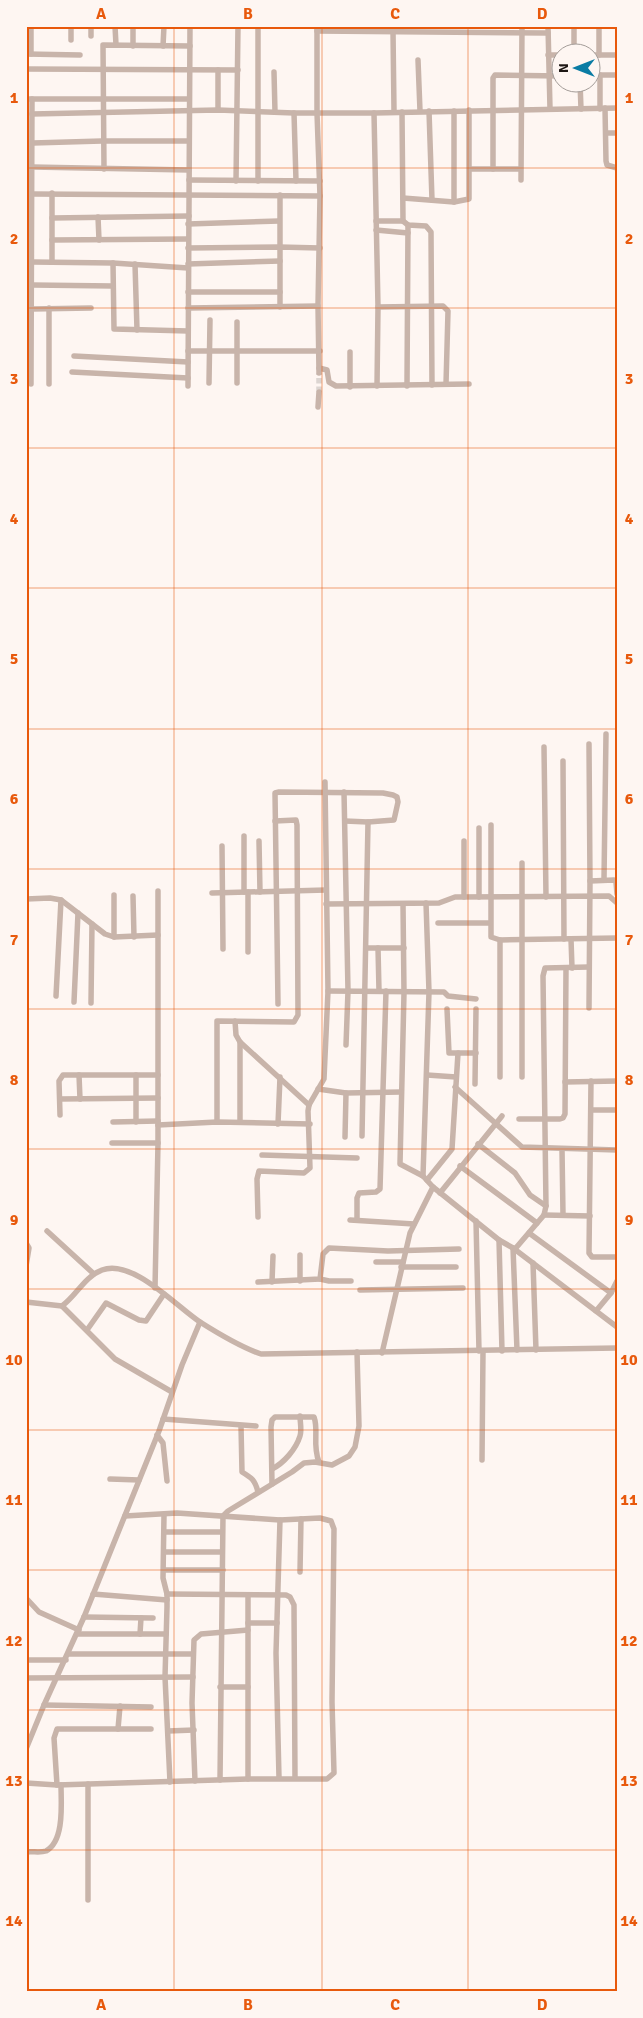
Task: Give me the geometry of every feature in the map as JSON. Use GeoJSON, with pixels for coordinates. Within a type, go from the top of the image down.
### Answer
{"type":"FeatureCollection","features":[{"type":"Feature","properties":{"kind":"street"},"geometry":{"type":"LineString","coordinates":[[31,26],[29,54],[80,55]]}},
{"type":"Feature","properties":{"kind":"street"},"geometry":{"type":"LineString","coordinates":[[71,26],[71,40]]}},
{"type":"Feature","properties":{"kind":"street"},"geometry":{"type":"LineString","coordinates":[[91,26],[91,36]]}},
{"type":"Feature","properties":{"kind":"street"},"geometry":{"type":"LineString","coordinates":[[115,26],[116,46]]}},
{"type":"Feature","properties":{"kind":"street"},"geometry":{"type":"LineString","coordinates":[[133,26],[133,46]]}},
{"type":"Feature","properties":{"kind":"street"},"geometry":{"type":"LineString","coordinates":[[164,26],[164,46]]}},
{"type":"Feature","properties":{"kind":"street"},"geometry":{"type":"LineString","coordinates":[[188,386],[190,26]]}},
{"type":"Feature","properties":{"kind":"street"},"geometry":{"type":"LineString","coordinates":[[236,181],[238,26]]}},
{"type":"Feature","properties":{"kind":"street"},"geometry":{"type":"LineString","coordinates":[[258,26],[258,181]]}},
{"type":"Feature","properties":{"kind":"street"},"geometry":{"type":"LineString","coordinates":[[521,180],[520,75],[522,26]]}},
{"type":"Feature","properties":{"kind":"street"},"geometry":{"type":"LineString","coordinates":[[548,26],[550,109]]}},
{"type":"Feature","properties":{"kind":"street"},"geometry":{"type":"LineString","coordinates":[[574,26],[574,42]]}},
{"type":"Feature","properties":{"kind":"street"},"geometry":{"type":"LineString","coordinates":[[599,26],[599,42]]}},
{"type":"Feature","properties":{"kind":"street"},"geometry":{"type":"LineString","coordinates":[[469,384],[432,386],[331,385],[327,370],[319,371],[320,181],[317,113],[317,29],[375,28],[393,31],[548,33]]}},
{"type":"Feature","properties":{"kind":"street"},"geometry":{"type":"LineString","coordinates":[[393,31],[394,111]]}},
{"type":"Feature","properties":{"kind":"street"},"geometry":{"type":"LineString","coordinates":[[104,169],[102,48],[106,45],[190,46]]}},
{"type":"Feature","properties":{"kind":"street"},"geometry":{"type":"LineString","coordinates":[[600,55],[617,55]]}},
{"type":"Feature","properties":{"kind":"street"},"geometry":{"type":"LineString","coordinates":[[418,60],[420,111]]}},
{"type":"Feature","properties":{"kind":"street"},"geometry":{"type":"LineString","coordinates":[[26,69],[238,70]]}},
{"type":"Feature","properties":{"kind":"street"},"geometry":{"type":"LineString","coordinates":[[218,70],[218,110]]}},
{"type":"Feature","properties":{"kind":"street"},"geometry":{"type":"LineString","coordinates":[[274,72],[275,112]]}},
{"type":"Feature","properties":{"kind":"street"},"geometry":{"type":"LineString","coordinates":[[493,169],[493,78],[495,75],[548,76]]}},
{"type":"Feature","properties":{"kind":"street"},"geometry":{"type":"LineString","coordinates":[[617,75],[600,75],[602,108],[607,133],[607,165],[617,168]]}},
{"type":"Feature","properties":{"kind":"street"},"geometry":{"type":"LineString","coordinates":[[580,92],[581,109]]}},
{"type":"Feature","properties":{"kind":"street"},"geometry":{"type":"LineString","coordinates":[[31,384],[33,143],[32,114],[29,99],[189,99]]}},
{"type":"Feature","properties":{"kind":"street"},"geometry":{"type":"LineString","coordinates":[[32,114],[218,110],[294,113],[374,113],[394,111],[617,108]]}},
{"type":"Feature","properties":{"kind":"street"},"geometry":{"type":"LineString","coordinates":[[403,198],[454,202],[469,199],[469,110]]}},
{"type":"Feature","properties":{"kind":"street"},"geometry":{"type":"LineString","coordinates":[[454,111],[454,202]]}},
{"type":"Feature","properties":{"kind":"street"},"geometry":{"type":"LineString","coordinates":[[402,112],[403,198],[408,232],[407,386]]}},
{"type":"Feature","properties":{"kind":"street"},"geometry":{"type":"LineString","coordinates":[[429,112],[432,200]]}},
{"type":"Feature","properties":{"kind":"street"},"geometry":{"type":"LineString","coordinates":[[294,113],[296,182]]}},
{"type":"Feature","properties":{"kind":"street"},"geometry":{"type":"LineString","coordinates":[[374,113],[378,307],[377,386]]}},
{"type":"Feature","properties":{"kind":"street"},"geometry":{"type":"LineString","coordinates":[[607,133],[617,133]]}},
{"type":"Feature","properties":{"kind":"street"},"geometry":{"type":"LineString","coordinates":[[33,143],[104,141],[189,142]]}},
{"type":"Feature","properties":{"kind":"street"},"geometry":{"type":"LineString","coordinates":[[32,167],[189,170]]}},
{"type":"Feature","properties":{"kind":"street"},"geometry":{"type":"LineString","coordinates":[[470,169],[520,169]]}},
{"type":"Feature","properties":{"kind":"street"},"geometry":{"type":"LineString","coordinates":[[189,180],[320,181]]}},
{"type":"Feature","properties":{"kind":"street"},"geometry":{"type":"LineString","coordinates":[[33,194],[320,196]]}},
{"type":"Feature","properties":{"kind":"street"},"geometry":{"type":"LineString","coordinates":[[52,194],[52,262]]}},
{"type":"Feature","properties":{"kind":"street"},"geometry":{"type":"LineString","coordinates":[[280,195],[280,307]]}},
{"type":"Feature","properties":{"kind":"street"},"geometry":{"type":"LineString","coordinates":[[52,218],[188,216]]}},
{"type":"Feature","properties":{"kind":"street"},"geometry":{"type":"LineString","coordinates":[[98,217],[99,240]]}},
{"type":"Feature","properties":{"kind":"street"},"geometry":{"type":"LineString","coordinates":[[188,224],[279,221]]}},
{"type":"Feature","properties":{"kind":"street"},"geometry":{"type":"LineString","coordinates":[[376,221],[426,226],[431,232],[432,386]]}},
{"type":"Feature","properties":{"kind":"street"},"geometry":{"type":"LineString","coordinates":[[376,230],[408,232]]}},
{"type":"Feature","properties":{"kind":"street"},"geometry":{"type":"LineString","coordinates":[[52,240],[188,239]]}},
{"type":"Feature","properties":{"kind":"street"},"geometry":{"type":"LineString","coordinates":[[188,248],[320,248]]}},
{"type":"Feature","properties":{"kind":"street"},"geometry":{"type":"LineString","coordinates":[[32,262],[188,266],[280,261]]}},
{"type":"Feature","properties":{"kind":"street"},"geometry":{"type":"LineString","coordinates":[[113,263],[113,326],[117,330],[188,331]]}},
{"type":"Feature","properties":{"kind":"street"},"geometry":{"type":"LineString","coordinates":[[136,264],[137,330]]}},
{"type":"Feature","properties":{"kind":"street"},"geometry":{"type":"LineString","coordinates":[[32,285],[113,286]]}},
{"type":"Feature","properties":{"kind":"street"},"geometry":{"type":"LineString","coordinates":[[188,292],[280,292]]}},
{"type":"Feature","properties":{"kind":"street"},"geometry":{"type":"LineString","coordinates":[[188,308],[318,306]]}},
{"type":"Feature","properties":{"kind":"street"},"geometry":{"type":"LineString","coordinates":[[378,307],[443,306],[448,311],[446,384]]}},
{"type":"Feature","properties":{"kind":"street"},"geometry":{"type":"LineString","coordinates":[[49,308],[49,384]]}},
{"type":"Feature","properties":{"kind":"street"},"geometry":{"type":"LineString","coordinates":[[32,309],[91,308]]}},
{"type":"Feature","properties":{"kind":"street"},"geometry":{"type":"LineString","coordinates":[[209,384],[210,320]]}},
{"type":"Feature","properties":{"kind":"street"},"geometry":{"type":"LineString","coordinates":[[237,322],[237,384]]}},
{"type":"Feature","properties":{"kind":"street"},"geometry":{"type":"LineString","coordinates":[[188,351],[320,351]]}},
{"type":"Feature","properties":{"kind":"street"},"geometry":{"type":"LineString","coordinates":[[350,352],[350,386]]}},
{"type":"Feature","properties":{"kind":"street"},"geometry":{"type":"LineString","coordinates":[[74,356],[188,362]]}},
{"type":"Feature","properties":{"kind":"street"},"geometry":{"type":"LineString","coordinates":[[72,372],[188,378]]}},
{"type":"Feature","properties":{"kind":"street"},"geometry":{"type":"LineString","coordinates":[[318,407],[319,392]]}},
{"type":"Feature","properties":{"kind":"street"},"geometry":{"type":"LineString","coordinates":[[604,880],[606,734]]}},
{"type":"Feature","properties":{"kind":"street"},"geometry":{"type":"LineString","coordinates":[[589,744],[589,1008]]}},
{"type":"Feature","properties":{"kind":"street"},"geometry":{"type":"LineString","coordinates":[[544,747],[546,897]]}},
{"type":"Feature","properties":{"kind":"street"},"geometry":{"type":"LineString","coordinates":[[563,761],[564,939]]}},
{"type":"Feature","properties":{"kind":"street"},"geometry":{"type":"LineString","coordinates":[[258,1217],[257,1179],[260,1171],[304,1173],[310,1168],[309,1104],[325,1075],[328,991],[325,782]]}},
{"type":"Feature","properties":{"kind":"street"},"geometry":{"type":"LineString","coordinates":[[344,792],[348,991],[346,1045]]}},
{"type":"Feature","properties":{"kind":"street"},"geometry":{"type":"LineString","coordinates":[[278,1004],[275,793],[383,793],[397,798],[398,802],[394,820],[344,821]]}},
{"type":"Feature","properties":{"kind":"street"},"geometry":{"type":"LineString","coordinates":[[217,1122],[217,1021],[294,1022],[298,1016],[296,820],[275,821]]}},
{"type":"Feature","properties":{"kind":"street"},"geometry":{"type":"LineString","coordinates":[[362,1136],[368,822]]}},
{"type":"Feature","properties":{"kind":"street"},"geometry":{"type":"LineString","coordinates":[[491,825],[491,937],[500,940],[617,938]]}},
{"type":"Feature","properties":{"kind":"street"},"geometry":{"type":"LineString","coordinates":[[479,828],[479,897]]}},
{"type":"Feature","properties":{"kind":"street"},"geometry":{"type":"LineString","coordinates":[[244,836],[248,952]]}},
{"type":"Feature","properties":{"kind":"street"},"geometry":{"type":"LineString","coordinates":[[260,841],[260,892]]}},
{"type":"Feature","properties":{"kind":"street"},"geometry":{"type":"LineString","coordinates":[[464,841],[464,897]]}},
{"type":"Feature","properties":{"kind":"street"},"geometry":{"type":"LineString","coordinates":[[222,846],[223,949]]}},
{"type":"Feature","properties":{"kind":"street"},"geometry":{"type":"LineString","coordinates":[[522,863],[522,1077]]}},
{"type":"Feature","properties":{"kind":"street"},"geometry":{"type":"LineString","coordinates":[[590,881],[614,880],[616,882],[617,894]]}},
{"type":"Feature","properties":{"kind":"street"},"geometry":{"type":"LineString","coordinates":[[212,893],[326,890]]}},
{"type":"Feature","properties":{"kind":"street"},"geometry":{"type":"LineString","coordinates":[[155,1288],[158,1144],[158,891]]}},
{"type":"Feature","properties":{"kind":"street"},"geometry":{"type":"LineString","coordinates":[[114,895],[114,937]]}},
{"type":"Feature","properties":{"kind":"street"},"geometry":{"type":"LineString","coordinates":[[133,896],[134,937]]}},
{"type":"Feature","properties":{"kind":"street"},"geometry":{"type":"LineString","coordinates":[[326,904],[439,903],[449,898],[464,897],[609,896],[617,903]]}},
{"type":"Feature","properties":{"kind":"street"},"geometry":{"type":"LineString","coordinates":[[26,899],[50,898],[61,900],[105,934],[114,937],[158,935]]}},
{"type":"Feature","properties":{"kind":"street"},"geometry":{"type":"LineString","coordinates":[[56,996],[61,900]]}},
{"type":"Feature","properties":{"kind":"street"},"geometry":{"type":"LineString","coordinates":[[425,1178],[429,992],[426,903]]}},
{"type":"Feature","properties":{"kind":"street"},"geometry":{"type":"LineString","coordinates":[[404,904],[400,1164],[416,1170],[440,1193],[499,1240],[514,1248],[617,1327]]}},
{"type":"Feature","properties":{"kind":"street"},"geometry":{"type":"LineString","coordinates":[[74,1002],[78,913]]}},
{"type":"Feature","properties":{"kind":"street"},"geometry":{"type":"LineString","coordinates":[[438,923],[490,923]]}},
{"type":"Feature","properties":{"kind":"street"},"geometry":{"type":"LineString","coordinates":[[91,1003],[92,924]]}},
{"type":"Feature","properties":{"kind":"street"},"geometry":{"type":"LineString","coordinates":[[519,1119],[563,1118],[565,1114],[571,939]]}},
{"type":"Feature","properties":{"kind":"street"},"geometry":{"type":"LineString","coordinates":[[500,940],[500,1078]]}},
{"type":"Feature","properties":{"kind":"street"},"geometry":{"type":"LineString","coordinates":[[366,948],[404,948]]}},
{"type":"Feature","properties":{"kind":"street"},"geometry":{"type":"LineString","coordinates":[[358,1220],[357,1198],[359,1193],[376,1192],[380,1189],[383,991],[378,948]]}},
{"type":"Feature","properties":{"kind":"street"},"geometry":{"type":"LineString","coordinates":[[517,1350],[514,1248],[544,1215],[546,1206],[543,976],[545,968],[589,967]]}},
{"type":"Feature","properties":{"kind":"street"},"geometry":{"type":"LineString","coordinates":[[328,991],[444,992],[448,996],[476,999]]}},
{"type":"Feature","properties":{"kind":"street"},"geometry":{"type":"LineString","coordinates":[[447,1008],[449,1053],[476,1052]]}},
{"type":"Feature","properties":{"kind":"street"},"geometry":{"type":"LineString","coordinates":[[475,1084],[476,1009]]}},
{"type":"Feature","properties":{"kind":"street"},"geometry":{"type":"LineString","coordinates":[[235,1021],[236,1034],[240,1042],[309,1104]]}},
{"type":"Feature","properties":{"kind":"street"},"geometry":{"type":"LineString","coordinates":[[240,1042],[240,1122]]}},
{"type":"Feature","properties":{"kind":"street"},"geometry":{"type":"LineString","coordinates":[[425,1178],[452,1149],[458,1054]]}},
{"type":"Feature","properties":{"kind":"street"},"geometry":{"type":"LineString","coordinates":[[60,1115],[60,1077],[79,1075],[158,1075]]}},
{"type":"Feature","properties":{"kind":"street"},"geometry":{"type":"LineString","coordinates":[[79,1075],[80,1099]]}},
{"type":"Feature","properties":{"kind":"street"},"geometry":{"type":"LineString","coordinates":[[136,1075],[136,1122]]}},
{"type":"Feature","properties":{"kind":"street"},"geometry":{"type":"LineString","coordinates":[[427,1075],[456,1077]]}},
{"type":"Feature","properties":{"kind":"street"},"geometry":{"type":"LineString","coordinates":[[278,1124],[280,1077]]}},
{"type":"Feature","properties":{"kind":"street"},"geometry":{"type":"LineString","coordinates":[[591,1081],[590,1256],[617,1257]]}},
{"type":"Feature","properties":{"kind":"street"},"geometry":{"type":"LineString","coordinates":[[565,1082],[617,1081]]}},
{"type":"Feature","properties":{"kind":"street"},"geometry":{"type":"LineString","coordinates":[[455,1086],[522,1147],[617,1150]]}},
{"type":"Feature","properties":{"kind":"street"},"geometry":{"type":"LineString","coordinates":[[318,1089],[346,1093],[401,1092]]}},
{"type":"Feature","properties":{"kind":"street"},"geometry":{"type":"LineString","coordinates":[[345,1137],[346,1093]]}},
{"type":"Feature","properties":{"kind":"street"},"geometry":{"type":"LineString","coordinates":[[60,1099],[158,1098]]}},
{"type":"Feature","properties":{"kind":"street"},"geometry":{"type":"LineString","coordinates":[[591,1110],[617,1110]]}},
{"type":"Feature","properties":{"kind":"street"},"geometry":{"type":"LineString","coordinates":[[440,1193],[502,1116]]}},
{"type":"Feature","properties":{"kind":"street"},"geometry":{"type":"LineString","coordinates":[[112,1122],[310,1124]]}},
{"type":"Feature","properties":{"kind":"street"},"geometry":{"type":"LineString","coordinates":[[112,1142],[158,1144]]}},
{"type":"Feature","properties":{"kind":"street"},"geometry":{"type":"LineString","coordinates":[[478,1144],[515,1173],[530,1195],[546,1206]]}},
{"type":"Feature","properties":{"kind":"street"},"geometry":{"type":"LineString","coordinates":[[562,1149],[563,1215]]}},
{"type":"Feature","properties":{"kind":"street"},"geometry":{"type":"LineString","coordinates":[[262,1155],[357,1158]]}},
{"type":"Feature","properties":{"kind":"street"},"geometry":{"type":"LineString","coordinates":[[460,1166],[537,1223]]}},
{"type":"Feature","properties":{"kind":"street"},"geometry":{"type":"LineString","coordinates":[[382,1353],[406,1250],[414,1224],[433,1187]]}},
{"type":"Feature","properties":{"kind":"street"},"geometry":{"type":"LineString","coordinates":[[544,1215],[590,1216]]}},
{"type":"Feature","properties":{"kind":"street"},"geometry":{"type":"LineString","coordinates":[[350,1220],[414,1224]]}},
{"type":"Feature","properties":{"kind":"street"},"geometry":{"type":"LineString","coordinates":[[476,1221],[481,1351],[482,1460]]}},
{"type":"Feature","properties":{"kind":"street"},"geometry":{"type":"LineString","coordinates":[[47,1231],[94,1274]]}},
{"type":"Feature","properties":{"kind":"street"},"geometry":{"type":"LineString","coordinates":[[529,1233],[611,1293]]}},
{"type":"Feature","properties":{"kind":"street"},"geometry":{"type":"LineString","coordinates":[[499,1240],[502,1351]]}},
{"type":"Feature","properties":{"kind":"street"},"geometry":{"type":"LineString","coordinates":[[26,1244],[28,1248],[26,1266]]}},
{"type":"Feature","properties":{"kind":"street"},"geometry":{"type":"LineString","coordinates":[[320,1279],[323,1254],[329,1248],[459,1249]]}},
{"type":"Feature","properties":{"kind":"street"},"geometry":{"type":"LineString","coordinates":[[300,1255],[300,1281]]}},
{"type":"Feature","properties":{"kind":"street"},"geometry":{"type":"LineString","coordinates":[[272,1256],[272,1282]]}},
{"type":"Feature","properties":{"kind":"street"},"geometry":{"type":"LineString","coordinates":[[376,1262],[456,1267]]}},
{"type":"Feature","properties":{"kind":"street"},"geometry":{"type":"LineString","coordinates":[[533,1263],[536,1350]]}},
{"type":"Feature","properties":{"kind":"street"},"geometry":{"type":"LineString","coordinates":[[62,1306],[94,1274],[102,1270],[116,1268],[130,1272],[164,1294],[200,1322],[251,1351],[261,1354],[617,1348]]}},
{"type":"Feature","properties":{"kind":"street"},"geometry":{"type":"LineString","coordinates":[[258,1282],[320,1279],[351,1281]]}},
{"type":"Feature","properties":{"kind":"street"},"geometry":{"type":"LineString","coordinates":[[596,1311],[611,1293],[617,1281]]}},
{"type":"Feature","properties":{"kind":"street"},"geometry":{"type":"LineString","coordinates":[[360,1290],[463,1288]]}},
{"type":"Feature","properties":{"kind":"street"},"geometry":{"type":"LineString","coordinates":[[87,1330],[106,1302],[139,1320],[146,1321],[164,1294]]}},
{"type":"Feature","properties":{"kind":"street"},"geometry":{"type":"LineString","coordinates":[[26,1302],[62,1306],[115,1359],[172,1392]]}},
{"type":"Feature","properties":{"kind":"street"},"geometry":{"type":"LineString","coordinates":[[26,1749],[78,1632],[200,1322]]}},
{"type":"Feature","properties":{"kind":"street"},"geometry":{"type":"LineString","coordinates":[[220,1780],[223,1516],[304,1463],[318,1462],[332,1465],[349,1456],[355,1447],[359,1426],[357,1352]]}},
{"type":"Feature","properties":{"kind":"street"},"geometry":{"type":"LineString","coordinates":[[272,1469],[286,1459],[298,1439],[300,1416]]}},
{"type":"Feature","properties":{"kind":"street"},"geometry":{"type":"LineString","coordinates":[[272,1484],[273,1418],[310,1416],[315,1420],[314,1446],[318,1462]]}},
{"type":"Feature","properties":{"kind":"street"},"geometry":{"type":"LineString","coordinates":[[163,1419],[256,1426]]}},
{"type":"Feature","properties":{"kind":"street"},"geometry":{"type":"LineString","coordinates":[[240,1426],[242,1472],[256,1482],[258,1492]]}},
{"type":"Feature","properties":{"kind":"street"},"geometry":{"type":"LineString","coordinates":[[157,1435],[163,1443],[167,1481]]}},
{"type":"Feature","properties":{"kind":"street"},"geometry":{"type":"LineString","coordinates":[[110,1479],[139,1480]]}},
{"type":"Feature","properties":{"kind":"street"},"geometry":{"type":"LineString","coordinates":[[164,1514],[164,1584],[167,1597],[165,1678],[170,1782]]}},
{"type":"Feature","properties":{"kind":"street"},"geometry":{"type":"LineString","coordinates":[[26,1783],[59,1785],[279,1778],[327,1779],[332,1776],[335,1767],[332,1702],[334,1529],[331,1521],[301,1518],[280,1520],[211,1514],[125,1516]]}},
{"type":"Feature","properties":{"kind":"street"},"geometry":{"type":"LineString","coordinates":[[300,1572],[301,1518]]}},
{"type":"Feature","properties":{"kind":"street"},"geometry":{"type":"LineString","coordinates":[[279,1778],[277,1623],[280,1520]]}},
{"type":"Feature","properties":{"kind":"street"},"geometry":{"type":"LineString","coordinates":[[164,1532],[222,1532]]}},
{"type":"Feature","properties":{"kind":"street"},"geometry":{"type":"LineString","coordinates":[[164,1552],[222,1552]]}},
{"type":"Feature","properties":{"kind":"street"},"geometry":{"type":"LineString","coordinates":[[164,1570],[223,1570]]}},
{"type":"Feature","properties":{"kind":"street"},"geometry":{"type":"LineString","coordinates":[[93,1594],[167,1597],[221,1595],[278,1595],[290,1597],[294,1605],[295,1778]]}},
{"type":"Feature","properties":{"kind":"street"},"geometry":{"type":"LineString","coordinates":[[248,1596],[248,1779]]}},
{"type":"Feature","properties":{"kind":"street"},"geometry":{"type":"LineString","coordinates":[[26,1598],[40,1612],[78,1632],[166,1634]]}},
{"type":"Feature","properties":{"kind":"street"},"geometry":{"type":"LineString","coordinates":[[84,1617],[153,1618]]}},
{"type":"Feature","properties":{"kind":"street"},"geometry":{"type":"LineString","coordinates":[[140,1634],[141,1618]]}},
{"type":"Feature","properties":{"kind":"street"},"geometry":{"type":"LineString","coordinates":[[248,1623],[277,1623]]}},
{"type":"Feature","properties":{"kind":"street"},"geometry":{"type":"LineString","coordinates":[[195,1781],[194,1640],[196,1636],[201,1634],[248,1630]]}},
{"type":"Feature","properties":{"kind":"street"},"geometry":{"type":"LineString","coordinates":[[26,1660],[67,1657],[193,1654]]}},
{"type":"Feature","properties":{"kind":"street"},"geometry":{"type":"LineString","coordinates":[[26,1678],[193,1677]]}},
{"type":"Feature","properties":{"kind":"street"},"geometry":{"type":"LineString","coordinates":[[220,1687],[248,1687]]}},
{"type":"Feature","properties":{"kind":"street"},"geometry":{"type":"LineString","coordinates":[[44,1705],[151,1707]]}},
{"type":"Feature","properties":{"kind":"street"},"geometry":{"type":"LineString","coordinates":[[118,1729],[120,1706]]}},
{"type":"Feature","properties":{"kind":"street"},"geometry":{"type":"LineString","coordinates":[[26,1852],[45,1851],[51,1847],[59,1832],[61,1819],[54,1738],[57,1729],[151,1729]]}},
{"type":"Feature","properties":{"kind":"street"},"geometry":{"type":"LineString","coordinates":[[168,1731],[194,1730]]}},
{"type":"Feature","properties":{"kind":"street"},"geometry":{"type":"LineString","coordinates":[[88,1784],[88,1900]]}},
{"type":"Feature","properties":{"kind":"tunnel"},"geometry":{"type":"LineString","coordinates":[[319,373],[319,392]]}}]}
